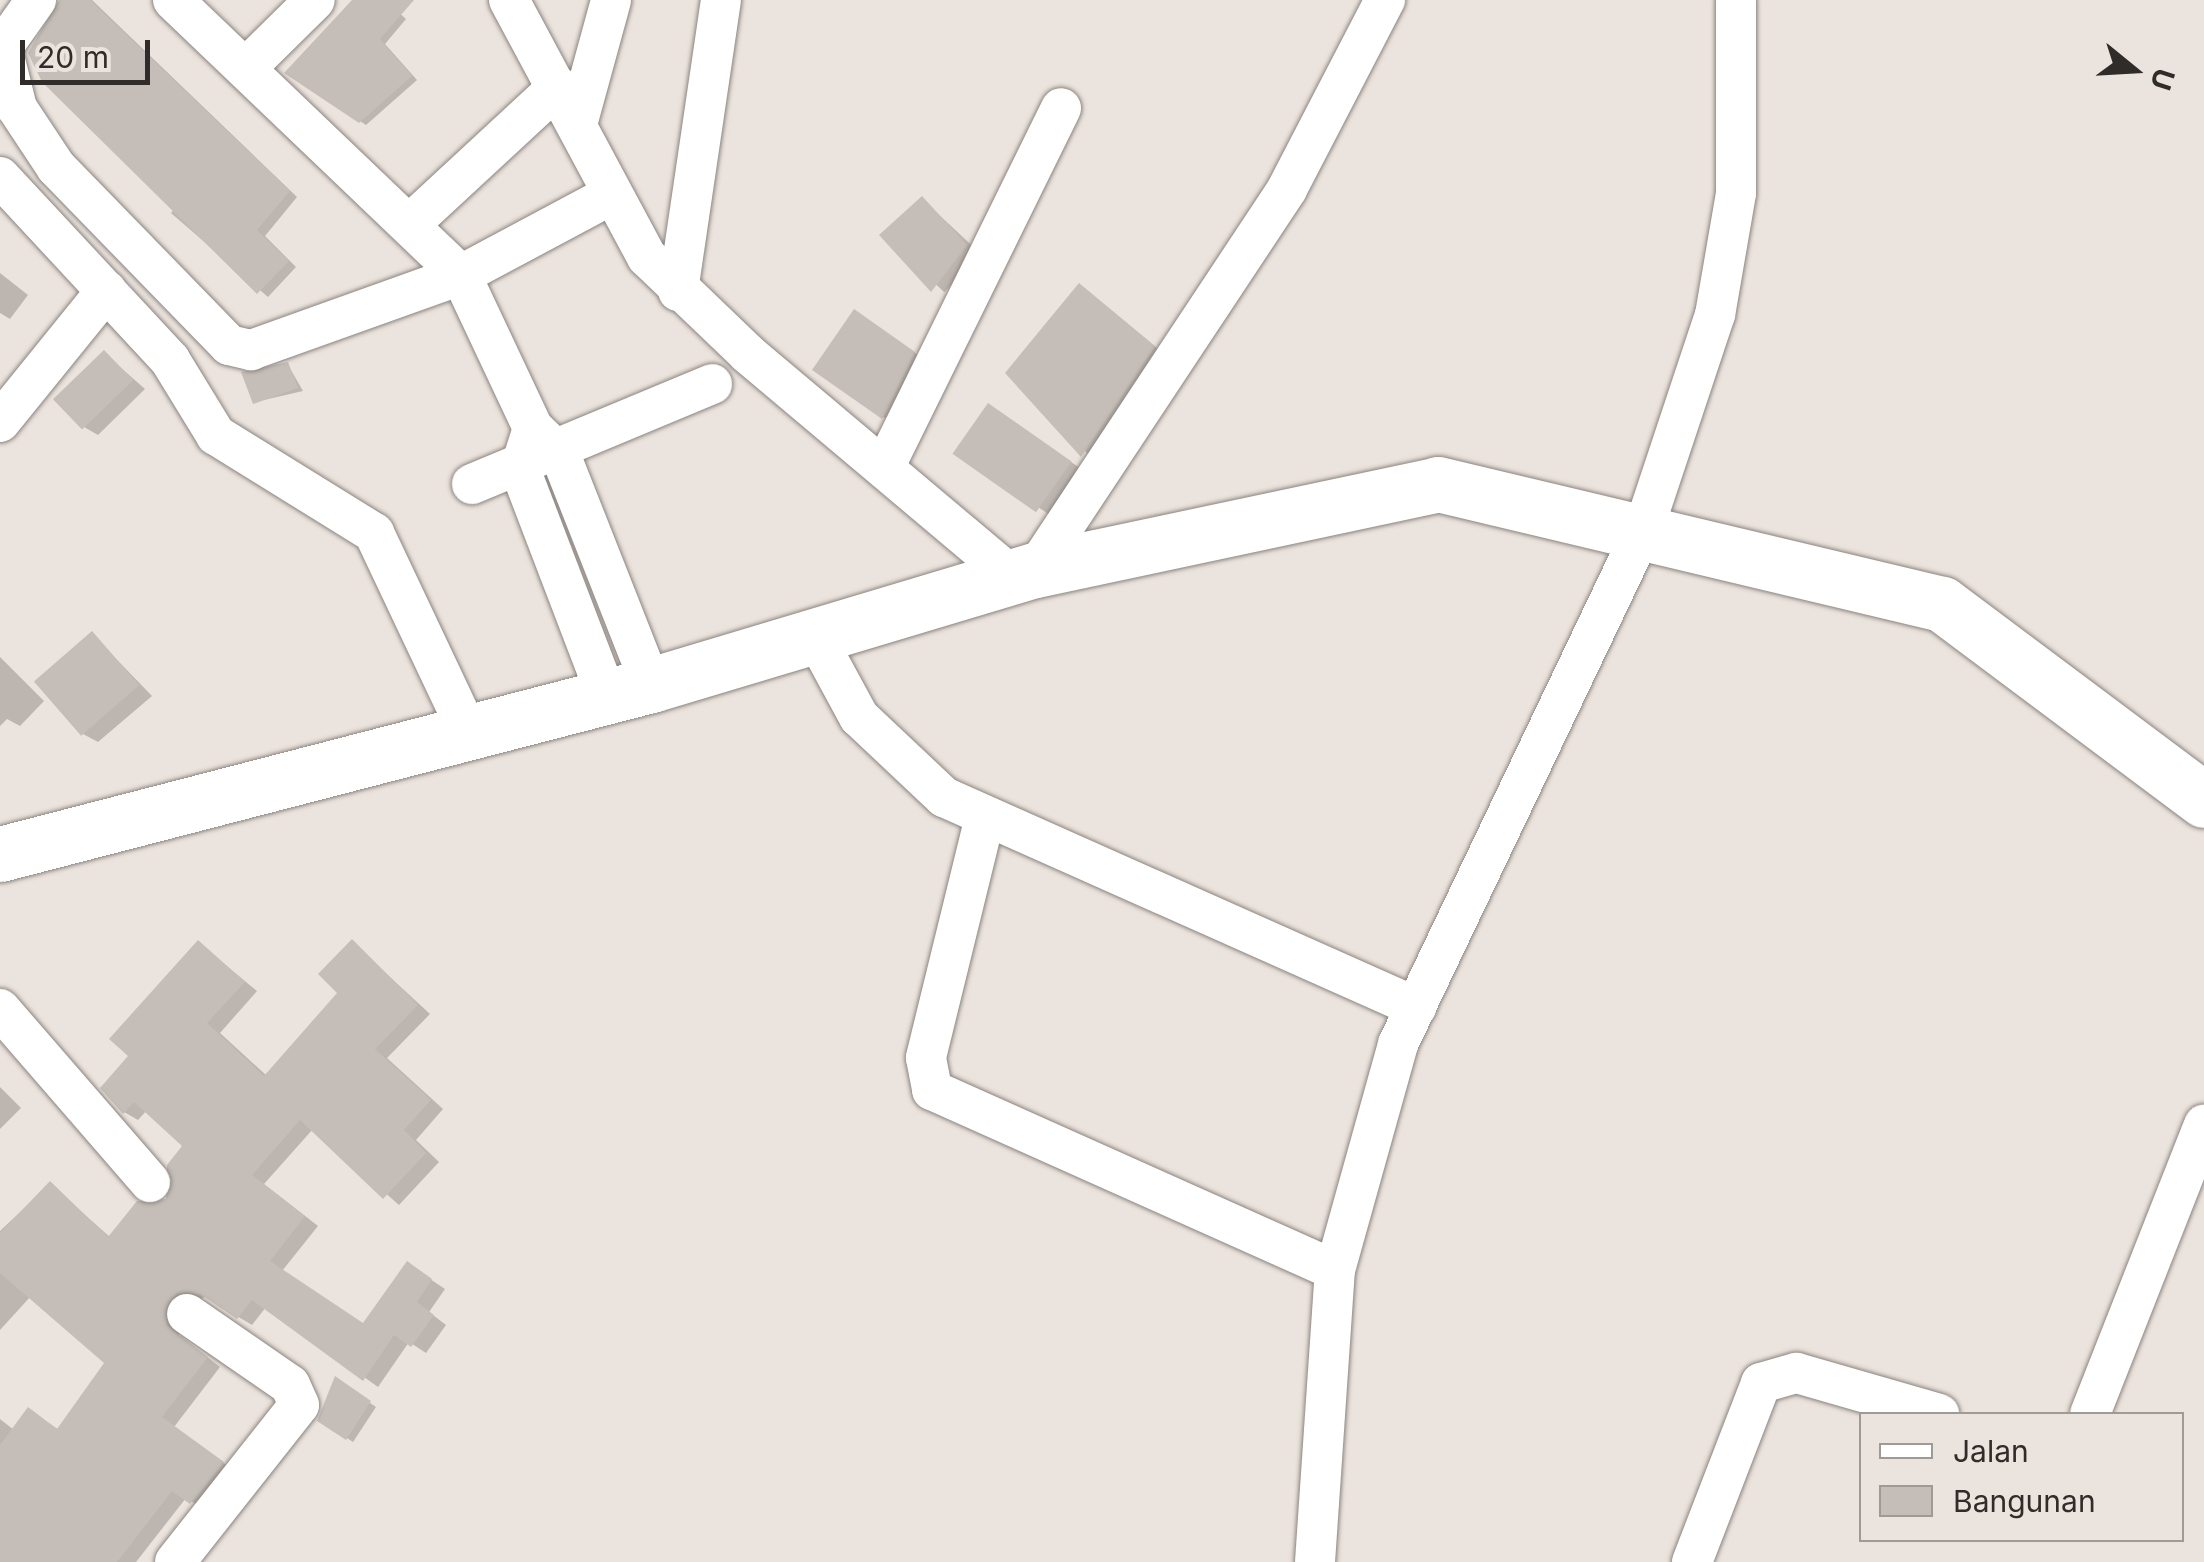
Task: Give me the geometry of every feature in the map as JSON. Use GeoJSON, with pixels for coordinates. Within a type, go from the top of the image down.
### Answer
{"type":"FeatureCollection","features":[{"type":"Feature","properties":{"kind":"street"},"geometry":{"type":"LineString","coordinates":[[36,0],[2,48],[17,108],[56,167],[214,335],[251,350],[461,275],[609,196]]}},
{"type":"Feature","properties":{"kind":"street"},"geometry":{"type":"LineString","coordinates":[[173,0],[461,275],[547,441],[629,691]]}},
{"type":"Feature","properties":{"kind":"street"},"geometry":{"type":"LineString","coordinates":[[246,67],[315,0]]}},
{"type":"Feature","properties":{"kind":"street"},"geometry":{"type":"LineString","coordinates":[[509,0],[568,104],[609,196],[678,291],[884,468],[1024,574]]}},
{"type":"Feature","properties":{"kind":"street"},"geometry":{"type":"LineString","coordinates":[[410,224],[568,104],[610,0]]}},
{"type":"Feature","properties":{"kind":"street"},"geometry":{"type":"LineString","coordinates":[[678,291],[721,0]]}},
{"type":"Feature","properties":{"kind":"street"},"geometry":{"type":"LineString","coordinates":[[1024,574],[1287,189],[1385,0]]}},
{"type":"Feature","properties":{"kind":"street"},"geometry":{"type":"LineString","coordinates":[[1314,1562],[1335,1270],[1416,1007],[1644,528],[1715,315],[1736,193],[1736,0]]}},
{"type":"Feature","properties":{"kind":"street"},"geometry":{"type":"LineString","coordinates":[[884,468],[1062,108]]}},
{"type":"Feature","properties":{"kind":"street"},"geometry":{"type":"LineString","coordinates":[[0,178],[170,360],[216,435],[374,534],[469,734]]}},
{"type":"Feature","properties":{"kind":"street"},"geometry":{"type":"LineString","coordinates":[[0,422],[106,291]]}},
{"type":"Feature","properties":{"kind":"street"},"geometry":{"type":"LineString","coordinates":[[472,484],[520,469],[547,441],[712,384]]}},
{"type":"Feature","properties":{"kind":"street"},"geometry":{"type":"LineString","coordinates":[[520,469],[629,691]]}},
{"type":"Feature","properties":{"kind":"street"},"geometry":{"type":"LineString","coordinates":[[0,854],[629,691],[1024,574],[1438,484],[1644,528],[1942,604],[2204,800]]}},
{"type":"Feature","properties":{"kind":"street"},"geometry":{"type":"LineString","coordinates":[[815,636],[859,717],[894,758],[985,817],[1416,1007]]}},
{"type":"Feature","properties":{"kind":"street"},"geometry":{"type":"LineString","coordinates":[[985,817],[926,1058],[932,1090],[1335,1270]]}},
{"type":"Feature","properties":{"kind":"street"},"geometry":{"type":"LineString","coordinates":[[0,1008],[150,1182]]}},
{"type":"Feature","properties":{"kind":"street"},"geometry":{"type":"LineString","coordinates":[[2091,1412],[2204,1126]]}},
{"type":"Feature","properties":{"kind":"street"},"geometry":{"type":"LineString","coordinates":[[175,1562],[299,1406],[290,1385],[186,1314]]}},
{"type":"Feature","properties":{"kind":"street"},"geometry":{"type":"LineString","coordinates":[[1692,1562],[1761,1382],[1797,1373],[1932,1412]]}},
{"type":"Feature","properties":{"kind":"building"},"geometry":{"type":"Polygon","coordinates":[[[59,0],[90,0],[290,191],[257,230],[289,261],[257,294],[42,82],[28,53],[59,0]]]}},
{"type":"Feature","properties":{"kind":"building"},"geometry":{"type":"Polygon","coordinates":[[[352,0],[414,0],[380,39],[412,76],[359,123],[284,73],[352,0]]]}},
{"type":"Feature","properties":{"kind":"building"},"geometry":{"type":"Polygon","coordinates":[[[922,196],[967,245],[931,292],[879,235],[922,196]]]}},
{"type":"Feature","properties":{"kind":"building"},"geometry":{"type":"Polygon","coordinates":[[[1079,283],[1155,346],[1081,457],[1005,373],[1079,283]]]}},
{"type":"Feature","properties":{"kind":"building"},"geometry":{"type":"Polygon","coordinates":[[[854,309],[915,352],[882,419],[812,370],[854,309]]]}},
{"type":"Feature","properties":{"kind":"building"},"geometry":{"type":"Polygon","coordinates":[[[104,350],[133,380],[82,430],[53,399],[104,350]]]}},
{"type":"Feature","properties":{"kind":"building"},"geometry":{"type":"Polygon","coordinates":[[[288,362],[298,388],[253,404],[241,372],[288,362]]]}},
{"type":"Feature","properties":{"kind":"building"},"geometry":{"type":"Polygon","coordinates":[[[988,403],[1072,462],[1036,512],[952,454],[988,403]]]}},
{"type":"Feature","properties":{"kind":"building"},"geometry":{"type":"Polygon","coordinates":[[[92,631],[139,685],[81,736],[34,682],[92,631]]]}},
{"type":"Feature","properties":{"kind":"building"},"geometry":{"type":"Polygon","coordinates":[[[352,939],[418,1005],[375,1049],[431,1100],[404,1130],[426,1153],[383,1199],[300,1120],[252,1175],[305,1216],[270,1261],[363,1323],[407,1261],[432,1279],[417,1302],[434,1315],[411,1347],[394,1335],[363,1381],[252,1300],[237,1319],[200,1294],[176,1293],[166,1325],[208,1357],[162,1417],[224,1462],[190,1504],[172,1491],[117,1562],[0,1562],[0,1445],[28,1407],[57,1429],[104,1363],[0,1273],[0,1233],[50,1181],[108,1237],[137,1201],[166,1199],[167,1165],[182,1146],[134,1102],[123,1114],[100,1088],[128,1056],[109,1039],[198,940],[245,982],[207,1023],[264,1076],[337,993],[318,974],[352,939]]]}},
{"type":"Feature","properties":{"kind":"building"},"geometry":{"type":"Polygon","coordinates":[[[335,1376],[371,1401],[346,1440],[317,1421],[335,1376]]]}}]}
